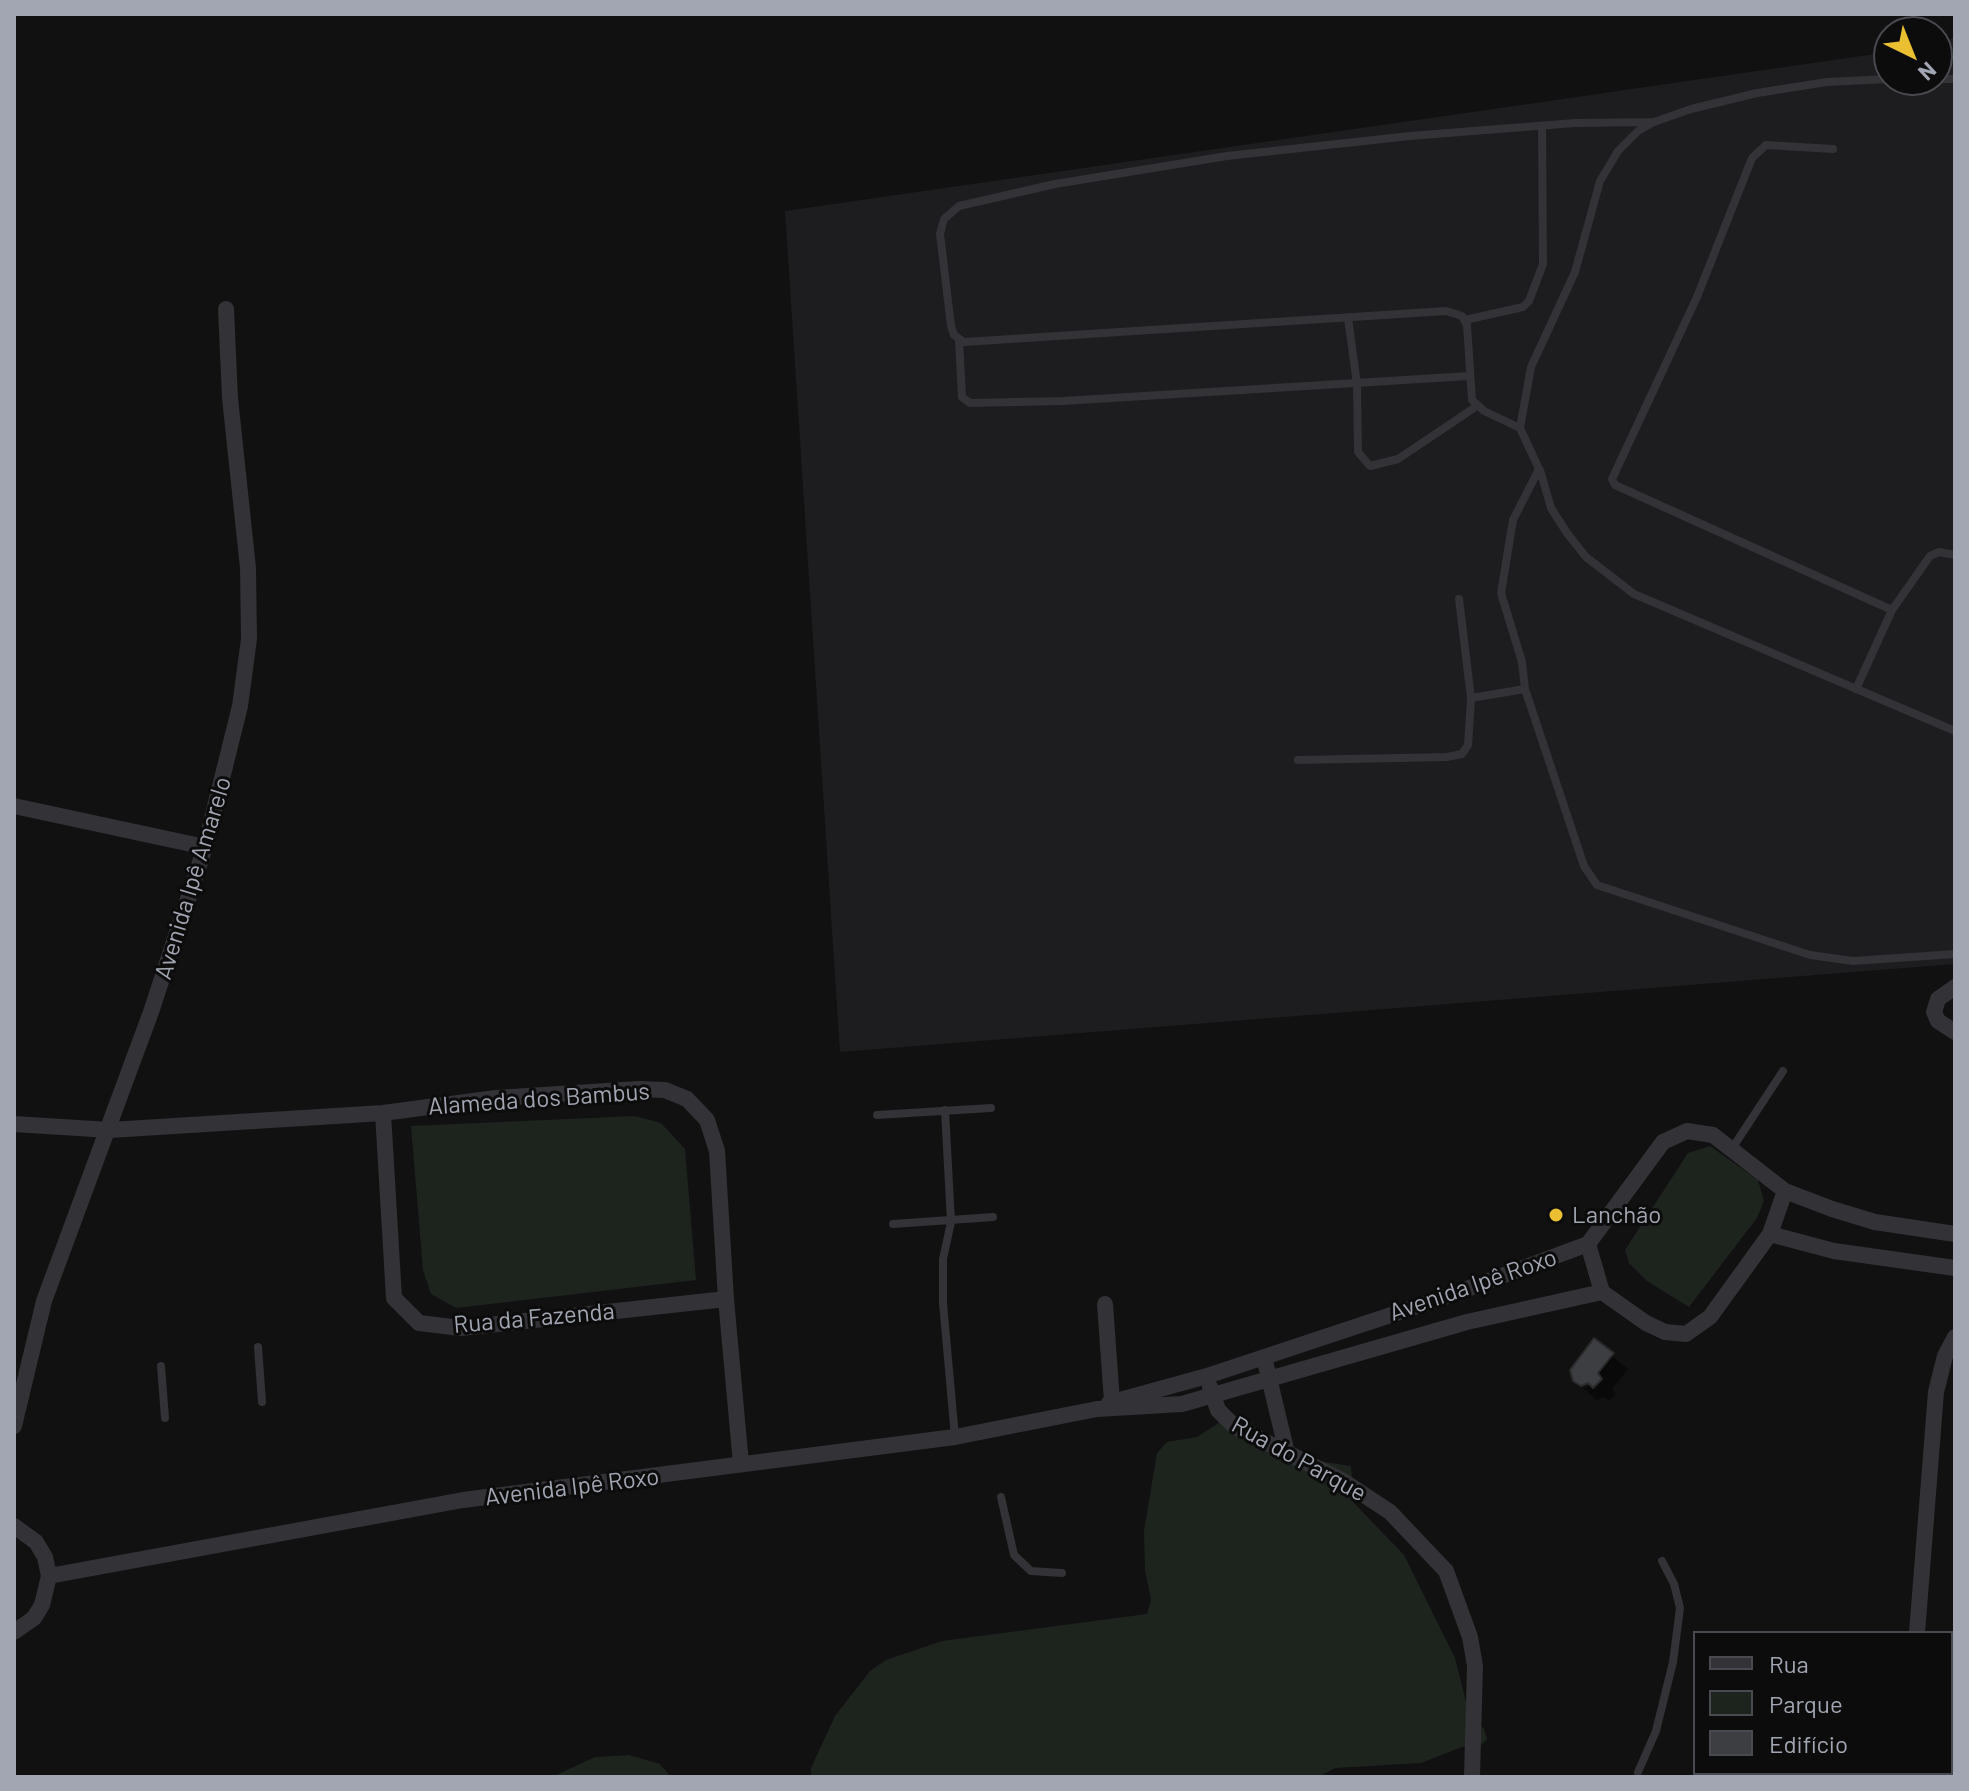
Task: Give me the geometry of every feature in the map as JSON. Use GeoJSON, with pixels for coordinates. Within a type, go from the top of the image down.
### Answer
{"type":"FeatureCollection","features":[{"type":"Feature","properties":{"kind":"street","name":"Avenida Ipê Amarelo"},"geometry":{"type":"LineString","coordinates":[[14,1426],[44,1301],[110,1130],[205,847],[231,745],[249,639],[248,568],[230,398],[226,309]]}},
{"type":"Feature","properties":{"kind":"street"},"geometry":{"type":"LineString","coordinates":[[14,806],[205,847]]}},
{"type":"Feature","properties":{"kind":"street"},"geometry":{"type":"LineString","coordinates":[[1955,987],[1938,999],[1934,1012],[1938,1021],[1955,1032]]}},
{"type":"Feature","properties":{"kind":"street","name":"Alameda dos Bambus"},"geometry":{"type":"LineString","coordinates":[[14,1124],[110,1130],[383,1113],[496,1098],[639,1089],[665,1090],[687,1099],[707,1120],[717,1151],[741,1464]]}},
{"type":"Feature","properties":{"kind":"street","name":"Rua da Fazenda"},"geometry":{"type":"LineString","coordinates":[[383,1113],[394,1298],[419,1323],[461,1328],[726,1299]]}},
{"type":"Feature","properties":{"kind":"street","name":"Avenida Ipê Roxo"},"geometry":{"type":"LineString","coordinates":[[49,1576],[429,1505],[955,1437],[1104,1406],[1207,1376],[1445,1297],[1588,1244],[1663,1142],[1674,1135],[1703,1132],[1733,1147],[1785,1191],[1875,1222],[1955,1234]]}},
{"type":"Feature","properties":{"kind":"street"},"geometry":{"type":"LineString","coordinates":[[1588,1244],[1602,1292],[1646,1323],[1665,1332],[1686,1334],[1710,1317],[1770,1234],[1785,1191]]}},
{"type":"Feature","properties":{"kind":"street"},"geometry":{"type":"LineString","coordinates":[[1770,1234],[1834,1251],[1955,1268]]}},
{"type":"Feature","properties":{"kind":"street","name":"Avenida Ipê Roxo"},"geometry":{"type":"LineString","coordinates":[[1104,1406],[1162,1407],[1213,1396],[1467,1322],[1602,1292]]}},
{"type":"Feature","properties":{"kind":"street"},"geometry":{"type":"LineString","coordinates":[[1104,1406],[1105,1304]]}},
{"type":"Feature","properties":{"kind":"street"},"geometry":{"type":"LineString","coordinates":[[1917,1631],[1936,1392],[1945,1356],[1955,1337]]}},
{"type":"Feature","properties":{"kind":"street"},"geometry":{"type":"LineString","coordinates":[[1264,1357],[1287,1453]]}},
{"type":"Feature","properties":{"kind":"street"},"geometry":{"type":"LineString","coordinates":[[1207,1376],[1213,1396]]}},
{"type":"Feature","properties":{"kind":"street","name":"Rua do Parque"},"geometry":{"type":"LineString","coordinates":[[1213,1396],[1218,1410],[1234,1426],[1343,1481],[1390,1512],[1446,1571],[1470,1637],[1475,1666],[1472,1777]]}},
{"type":"Feature","properties":{"kind":"street"},"geometry":{"type":"LineString","coordinates":[[14,1526],[36,1542],[45,1557],[49,1576],[42,1605],[34,1618],[14,1632]]}},
{"type":"Feature","properties":{"kind":"lane"},"geometry":{"type":"LineString","coordinates":[[1873,80],[1827,82],[1757,93],[1654,122],[1638,131],[1618,151],[1600,181],[1575,272],[1531,367],[1520,428],[1539,469],[1551,508],[1586,557],[1621,586],[1955,731]]}},
{"type":"Feature","properties":{"kind":"lane"},"geometry":{"type":"LineString","coordinates":[[1469,376],[970,403],[962,397],[959,340],[951,326],[940,234],[944,219],[959,206],[1055,184],[1227,156],[1542,126],[1654,122]]}},
{"type":"Feature","properties":{"kind":"lane"},"geometry":{"type":"LineString","coordinates":[[959,340],[1024,340],[1446,311],[1465,320],[1523,307],[1529,301],[1543,264],[1542,126]]}},
{"type":"Feature","properties":{"kind":"lane"},"geometry":{"type":"LineString","coordinates":[[1833,149],[1766,145],[1752,158],[1697,297],[1612,479],[1615,485],[1892,610]]}},
{"type":"Feature","properties":{"kind":"lane"},"geometry":{"type":"LineString","coordinates":[[1348,318],[1357,384],[1358,452],[1370,466],[1398,459],[1477,406]]}},
{"type":"Feature","properties":{"kind":"lane"},"geometry":{"type":"LineString","coordinates":[[1465,320],[1470,395],[1477,406],[1520,428]]}},
{"type":"Feature","properties":{"kind":"lane"},"geometry":{"type":"LineString","coordinates":[[1539,469],[1513,520],[1501,593],[1522,662],[1525,689],[1584,866],[1597,885],[1810,955],[1853,961],[1955,954]]}},
{"type":"Feature","properties":{"kind":"lane"},"geometry":{"type":"LineString","coordinates":[[1856,689],[1892,610],[1930,556],[1939,552],[1955,555]]}},
{"type":"Feature","properties":{"kind":"lane"},"geometry":{"type":"LineString","coordinates":[[1298,760],[1462,754],[1468,745],[1471,698],[1459,599]]}},
{"type":"Feature","properties":{"kind":"lane"},"geometry":{"type":"LineString","coordinates":[[1471,698],[1525,689]]}},
{"type":"Feature","properties":{"kind":"lane"},"geometry":{"type":"LineString","coordinates":[[1733,1147],[1783,1071]]}},
{"type":"Feature","properties":{"kind":"lane"},"geometry":{"type":"LineString","coordinates":[[877,1115],[991,1108]]}},
{"type":"Feature","properties":{"kind":"lane"},"geometry":{"type":"LineString","coordinates":[[945,1110],[951,1219],[943,1259],[943,1303],[955,1437]]}},
{"type":"Feature","properties":{"kind":"lane"},"geometry":{"type":"LineString","coordinates":[[893,1224],[993,1217]]}},
{"type":"Feature","properties":{"kind":"lane"},"geometry":{"type":"LineString","coordinates":[[258,1347],[262,1402]]}},
{"type":"Feature","properties":{"kind":"lane"},"geometry":{"type":"LineString","coordinates":[[161,1366],[165,1418]]}},
{"type":"Feature","properties":{"kind":"lane"},"geometry":{"type":"LineString","coordinates":[[1001,1497],[1014,1555],[1031,1571],[1062,1573]]}},
{"type":"Feature","properties":{"kind":"lane"},"geometry":{"type":"LineString","coordinates":[[1638,1772],[1656,1731],[1673,1662],[1680,1608],[1674,1584],[1662,1561]]}},
{"type":"Feature","properties":{"kind":"shaded area"},"geometry":{"type":"Polygon","coordinates":[[[1953,38],[1955,964],[840,1052],[785,211],[1873,54],[1873,96],[1953,96],[1953,38]]]}},
{"type":"Feature","properties":{"kind":"green space"},"geometry":{"type":"Polygon","coordinates":[[[635,1116],[661,1123],[685,1149],[696,1280],[456,1308],[431,1294],[423,1270],[411,1126],[635,1116]]]}},
{"type":"Feature","properties":{"kind":"green space"},"geometry":{"type":"Polygon","coordinates":[[[1710,1146],[1758,1180],[1764,1201],[1757,1218],[1689,1307],[1647,1281],[1629,1263],[1625,1250],[1688,1153],[1710,1146]]]}},
{"type":"Feature","properties":{"kind":"green space"},"geometry":{"type":"Polygon","coordinates":[[[1242,1414],[1264,1436],[1311,1460],[1351,1466],[1354,1503],[1404,1555],[1455,1658],[1469,1713],[1484,1729],[1487,1739],[1481,1745],[1462,1747],[1421,1763],[1335,1768],[1318,1777],[811,1777],[811,1768],[835,1716],[870,1671],[886,1660],[942,1641],[1147,1614],[1151,1600],[1145,1570],[1144,1531],[1157,1453],[1167,1442],[1197,1437],[1226,1418],[1242,1414]]]}},
{"type":"Feature","properties":{"kind":"green space"},"geometry":{"type":"Polygon","coordinates":[[[629,1755],[660,1764],[671,1777],[552,1777],[595,1757],[629,1755]]]}},
{"type":"Feature","properties":{"kind":"building"},"geometry":{"type":"Polygon","coordinates":[[[1594,1338],[1614,1353],[1598,1373],[1602,1379],[1593,1388],[1588,1383],[1581,1386],[1573,1381],[1570,1370],[1594,1338]]]}},
{"type":"Feature","properties":{"kind":"place","name":"Lanchão"},"geometry":{"type":"Point","coordinates":[1556,1215]}}]}
